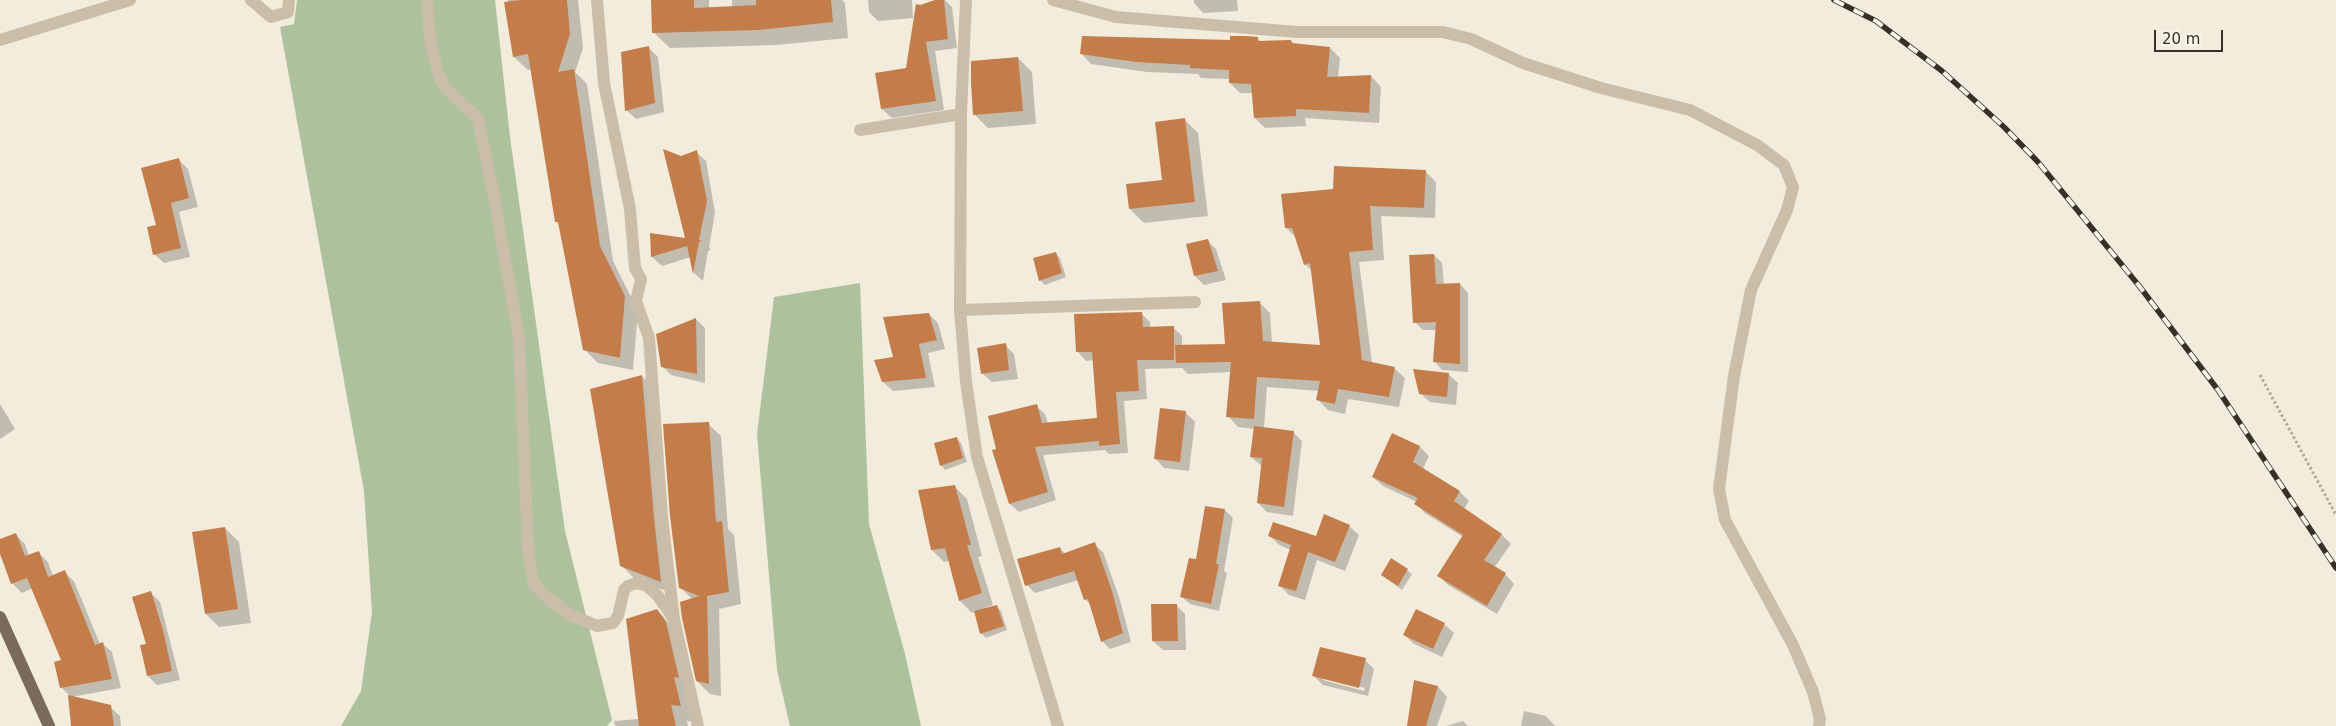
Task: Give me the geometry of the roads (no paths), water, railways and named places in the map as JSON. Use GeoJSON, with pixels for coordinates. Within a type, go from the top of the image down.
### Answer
{"type":"FeatureCollection","features":[{"type":"Feature","properties":{"kind":"main road"},"geometry":{"type":"LineString","coordinates":[[0,617],[50,726]]}},
{"type":"Feature","properties":{"kind":"street"},"geometry":{"type":"LineString","coordinates":[[0,40],[130,0]]}},
{"type":"Feature","properties":{"kind":"street"},"geometry":{"type":"LineString","coordinates":[[251,0],[271,16],[288,12],[289,0]]}},
{"type":"Feature","properties":{"kind":"street"},"geometry":{"type":"LineString","coordinates":[[427,0],[430,40],[438,73],[444,86],[478,119],[496,202],[519,339],[528,547],[534,582],[544,595],[569,614],[597,626],[613,623],[618,616],[624,590],[628,586],[636,583],[646,585],[658,596],[674,620]]}},
{"type":"Feature","properties":{"kind":"street"},"geometry":{"type":"LineString","coordinates":[[597,0],[604,82],[630,209],[635,268],[641,279],[636,301],[649,338],[662,517],[674,620],[698,726]]}},
{"type":"Feature","properties":{"kind":"street"},"geometry":{"type":"LineString","coordinates":[[966,0],[961,114],[960,310],[966,382],[977,457],[1058,726]]}},
{"type":"Feature","properties":{"kind":"street"},"geometry":{"type":"LineString","coordinates":[[1053,0],[1116,17],[1288,31],[1443,32],[1470,39],[1523,63],[1602,88],[1690,110],[1757,144],[1784,165],[1793,187],[1787,210],[1751,290],[1734,376],[1719,489],[1725,520],[1793,645],[1809,684],[1820,719],[1819,726]]}},
{"type":"Feature","properties":{"kind":"street"},"geometry":{"type":"LineString","coordinates":[[860,130],[961,114]]}},
{"type":"Feature","properties":{"kind":"street"},"geometry":{"type":"LineString","coordinates":[[960,310],[1195,302]]}},
{"type":"Feature","properties":{"kind":"railway"},"geometry":{"type":"LineString","coordinates":[[1834,0],[1876,21],[1942,71],[2004,127],[2038,162],[2140,287],[2218,390],[2336,568]]}}]}
